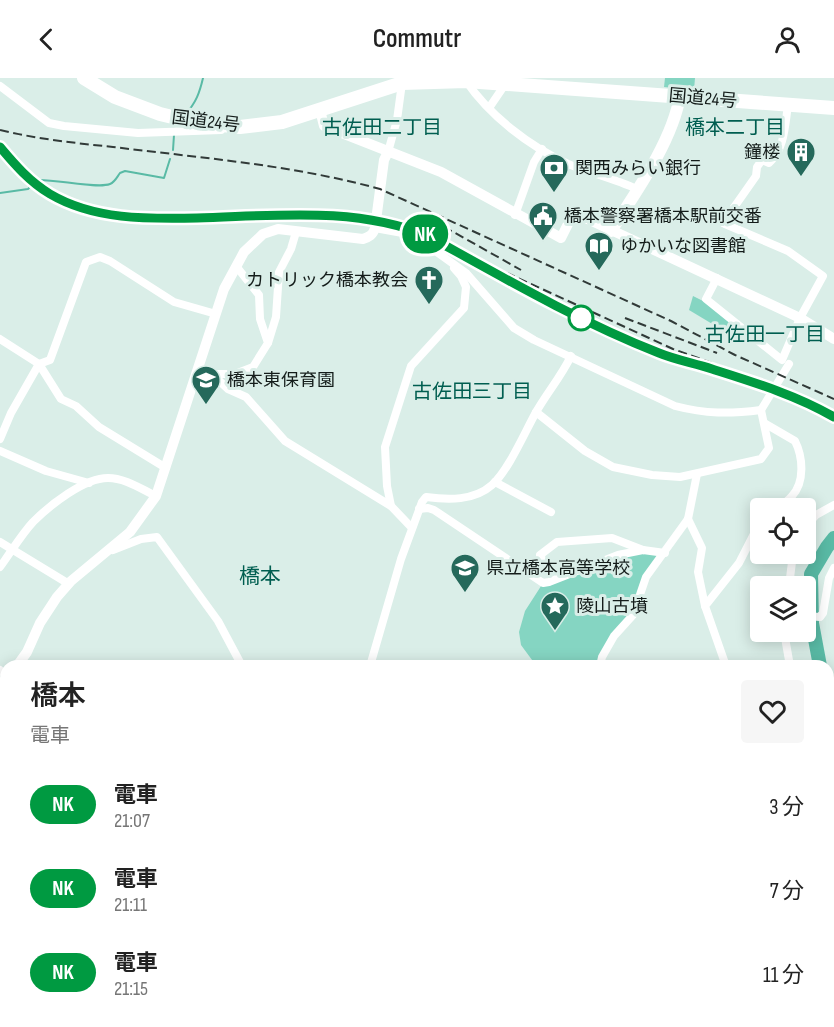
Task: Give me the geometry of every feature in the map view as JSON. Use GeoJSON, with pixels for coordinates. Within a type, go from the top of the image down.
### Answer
{"type":"FeatureCollection","features":[{"type":"Feature","properties":{"kind":"highway","name":"国道24号"},"geometry":{"type":"LineString","coordinates":[[84,78],[115,97],[160,114],[189,121],[233,126],[282,122],[402,84],[466,81],[834,108]]}},
{"type":"Feature","properties":{"kind":"main road"},"geometry":{"type":"LineString","coordinates":[[611,231],[669,130],[680,96]]}},
{"type":"Feature","properties":{"kind":"street"},"geometry":{"type":"LineString","coordinates":[[466,81],[502,122],[542,149],[571,165],[637,189]]}},
{"type":"Feature","properties":{"kind":"street"},"geometry":{"type":"LineString","coordinates":[[489,108],[507,83]]}},
{"type":"Feature","properties":{"kind":"street"},"geometry":{"type":"LineString","coordinates":[[21,660],[40,623],[57,597],[130,532],[156,496],[224,289],[244,252],[263,234],[278,228],[363,239],[374,234],[384,160],[397,120],[402,84]]}},
{"type":"Feature","properties":{"kind":"street"},"geometry":{"type":"LineString","coordinates":[[0,86],[49,123],[138,133],[171,130],[202,131],[233,126]]}},
{"type":"Feature","properties":{"kind":"street"},"geometry":{"type":"LineString","coordinates":[[717,278],[706,298],[782,360],[819,280],[823,276],[788,251],[724,224],[756,176],[757,167],[762,160],[769,163],[776,157],[789,105]]}},
{"type":"Feature","properties":{"kind":"street"},"geometry":{"type":"LineString","coordinates":[[320,110],[324,126],[441,172],[515,215],[561,238],[572,216],[575,215],[801,318],[834,339]]}},
{"type":"Feature","properties":{"kind":"street"},"geometry":{"type":"LineString","coordinates":[[515,215],[534,162],[542,149]]}},
{"type":"Feature","properties":{"kind":"street"},"geometry":{"type":"LineString","coordinates":[[375,228],[408,234],[434,250],[466,273],[514,328],[534,340],[675,406],[699,412],[726,414],[761,410]]}},
{"type":"Feature","properties":{"kind":"street"},"geometry":{"type":"LineString","coordinates":[[196,374],[235,374],[253,367],[268,343],[276,317],[279,272],[291,249],[296,232]]}},
{"type":"Feature","properties":{"kind":"street"},"geometry":{"type":"LineString","coordinates":[[0,439],[11,413],[39,364],[50,360],[86,262],[100,257],[130,273],[174,302],[216,314]]}},
{"type":"Feature","properties":{"kind":"street"},"geometry":{"type":"LineString","coordinates":[[391,506],[387,486],[385,447],[411,366],[464,308],[466,287],[461,276],[450,263]]}},
{"type":"Feature","properties":{"kind":"street"},"geometry":{"type":"LineString","coordinates":[[236,266],[259,295],[260,319],[268,343]]}},
{"type":"Feature","properties":{"kind":"street"},"geometry":{"type":"LineString","coordinates":[[0,339],[39,364],[61,399],[76,406],[99,427],[166,468]]}},
{"type":"Feature","properties":{"kind":"street"},"geometry":{"type":"LineString","coordinates":[[372,660],[422,502],[426,497],[447,500],[465,498],[490,487],[513,455],[536,412],[561,376],[571,356]]}},
{"type":"Feature","properties":{"kind":"street"},"geometry":{"type":"LineString","coordinates":[[536,412],[585,451],[613,467],[652,475],[680,477],[697,474],[761,459],[769,448],[761,410],[789,364]]}},
{"type":"Feature","properties":{"kind":"street"},"geometry":{"type":"LineString","coordinates":[[213,375],[228,389],[246,397],[285,441],[391,506],[412,528]]}},
{"type":"Feature","properties":{"kind":"street"},"geometry":{"type":"LineString","coordinates":[[764,423],[795,441],[801,462],[800,483],[790,498]]}},
{"type":"Feature","properties":{"kind":"street"},"geometry":{"type":"LineString","coordinates":[[0,451],[46,471],[90,483]]}},
{"type":"Feature","properties":{"kind":"street"},"geometry":{"type":"LineString","coordinates":[[601,660],[614,636],[633,615],[646,577],[688,519],[697,474]]}},
{"type":"Feature","properties":{"kind":"street"},"geometry":{"type":"LineString","coordinates":[[0,567],[33,522],[61,499],[90,483],[107,478],[122,480],[156,496]]}},
{"type":"Feature","properties":{"kind":"street"},"geometry":{"type":"LineString","coordinates":[[495,482],[551,512]]}},
{"type":"Feature","properties":{"kind":"street"},"geometry":{"type":"LineString","coordinates":[[816,515],[834,505]]}},
{"type":"Feature","properties":{"kind":"street"},"geometry":{"type":"LineString","coordinates":[[419,509],[428,507],[434,510],[543,583],[618,555],[644,550]]}},
{"type":"Feature","properties":{"kind":"street"},"geometry":{"type":"LineString","coordinates":[[688,519],[702,548],[698,572],[705,606],[724,660]]}},
{"type":"Feature","properties":{"kind":"street"},"geometry":{"type":"LineString","coordinates":[[100,557],[141,538],[157,537],[218,621],[239,660]]}},
{"type":"Feature","properties":{"kind":"street"},"geometry":{"type":"LineString","coordinates":[[587,566],[556,566],[544,563],[540,555],[557,542],[612,538],[644,550],[665,553]]}},
{"type":"Feature","properties":{"kind":"street"},"geometry":{"type":"LineString","coordinates":[[705,606],[738,563],[750,541]]}},
{"type":"Feature","properties":{"kind":"street"},"geometry":{"type":"LineString","coordinates":[[0,542],[69,584]]}},
{"type":"Feature","properties":{"kind":"street"},"geometry":{"type":"LineString","coordinates":[[816,617],[820,617],[823,613],[829,578],[834,568]]}},
{"type":"Feature","properties":{"kind":"street"},"geometry":{"type":"LineString","coordinates":[[786,642],[789,660]]}},
{"type":"Feature","properties":{"kind":"green space"},"geometry":{"type":"Polygon","coordinates":[[[665,78],[695,78],[694,90],[664,87],[665,78]]]}},
{"type":"Feature","properties":{"kind":"green space"},"geometry":{"type":"Polygon","coordinates":[[[693,296],[707,303],[730,322],[724,331],[689,310],[693,296]]]}},
{"type":"Feature","properties":{"kind":"green space"},"geometry":{"type":"Polygon","coordinates":[[[643,550],[665,553],[646,577],[633,615],[614,636],[603,660],[532,660],[521,645],[519,632],[525,611],[543,583],[643,550]]]}},
{"type":"Feature","properties":{"kind":"waterway"},"geometry":{"type":"LineString","coordinates":[[185,114],[197,97],[203,78]]}},
{"type":"Feature","properties":{"kind":"waterway"},"geometry":{"type":"LineString","coordinates":[[173,150],[174,135]]}},
{"type":"Feature","properties":{"kind":"waterway"},"geometry":{"type":"LineString","coordinates":[[0,193],[28,189],[37,180],[104,185],[112,183],[120,173],[125,171],[164,178],[170,159]]}},
{"type":"Feature","properties":{"kind":"waterway"},"geometry":{"type":"LineString","coordinates":[[819,660],[812,623],[811,574],[834,538]]}},
{"type":"Feature","properties":{"kind":"railway"},"geometry":{"type":"LineString","coordinates":[[0,130],[56,140],[281,168],[380,189],[671,321],[735,355],[834,399]]}},
{"type":"Feature","properties":{"kind":"railway"},"geometry":{"type":"LineString","coordinates":[[0,147],[29,179],[50,194],[87,210],[106,214],[146,218],[284,215],[335,217],[361,219],[411,229],[673,349],[776,386],[834,413]]}},
{"type":"Feature","properties":{"kind":"railway"},"geometry":{"type":"LineString","coordinates":[[432,220],[521,270]]}},
{"type":"Feature","properties":{"kind":"railway"},"geometry":{"type":"LineString","coordinates":[[527,292],[635,343],[678,359]]}},
{"type":"Feature","properties":{"kind":"railway"},"geometry":{"type":"LineString","coordinates":[[625,318],[717,353]]}},
{"type":"Feature","properties":{"kind":"train","name":"NK"},"geometry":{"type":"LineString","coordinates":[[0,147],[28,178],[43,189],[59,198],[103,214],[132,218],[332,215],[376,220],[411,229],[428,236],[533,295],[634,343],[675,359],[711,368],[786,394],[814,405],[834,417]]}},
{"type":"Feature","properties":{"kind":"place","name":"鐘楼"},"geometry":{"type":"Point","coordinates":[801,178]}},
{"type":"Feature","properties":{"kind":"place","name":"関西みらい銀行"},"geometry":{"type":"Point","coordinates":[554,194]}},
{"type":"Feature","properties":{"kind":"place","name":"橋本警察署橋本駅前交番"},"geometry":{"type":"Point","coordinates":[543,242]}},
{"type":"Feature","properties":{"kind":"place","name":"ゆかいな図書館"},"geometry":{"type":"Point","coordinates":[599,272]}},
{"type":"Feature","properties":{"kind":"place","name":"カトリック橋本教会"},"geometry":{"type":"Point","coordinates":[429,306]}},
{"type":"Feature","properties":{"kind":"place","name":"橋本東保育園"},"geometry":{"type":"Point","coordinates":[206,406]}},
{"type":"Feature","properties":{"kind":"place","name":"県立橋本高等学校"},"geometry":{"type":"Point","coordinates":[465,594]}},
{"type":"Feature","properties":{"kind":"place","name":"陵山古墳"},"geometry":{"type":"Point","coordinates":[555,632]}},
{"type":"Feature","properties":{"kind":"district","name":"古佐田二丁目"},"geometry":{"type":"Point","coordinates":[382,127]}},
{"type":"Feature","properties":{"kind":"district","name":"橋本二丁目"},"geometry":{"type":"Point","coordinates":[735,127]}},
{"type":"Feature","properties":{"kind":"district","name":"古佐田一丁目"},"geometry":{"type":"Point","coordinates":[765,334]}},
{"type":"Feature","properties":{"kind":"district","name":"古佐田三丁目"},"geometry":{"type":"Point","coordinates":[472,391]}},
{"type":"Feature","properties":{"kind":"district","name":"橋本"},"geometry":{"type":"Point","coordinates":[260,576]}}]}
